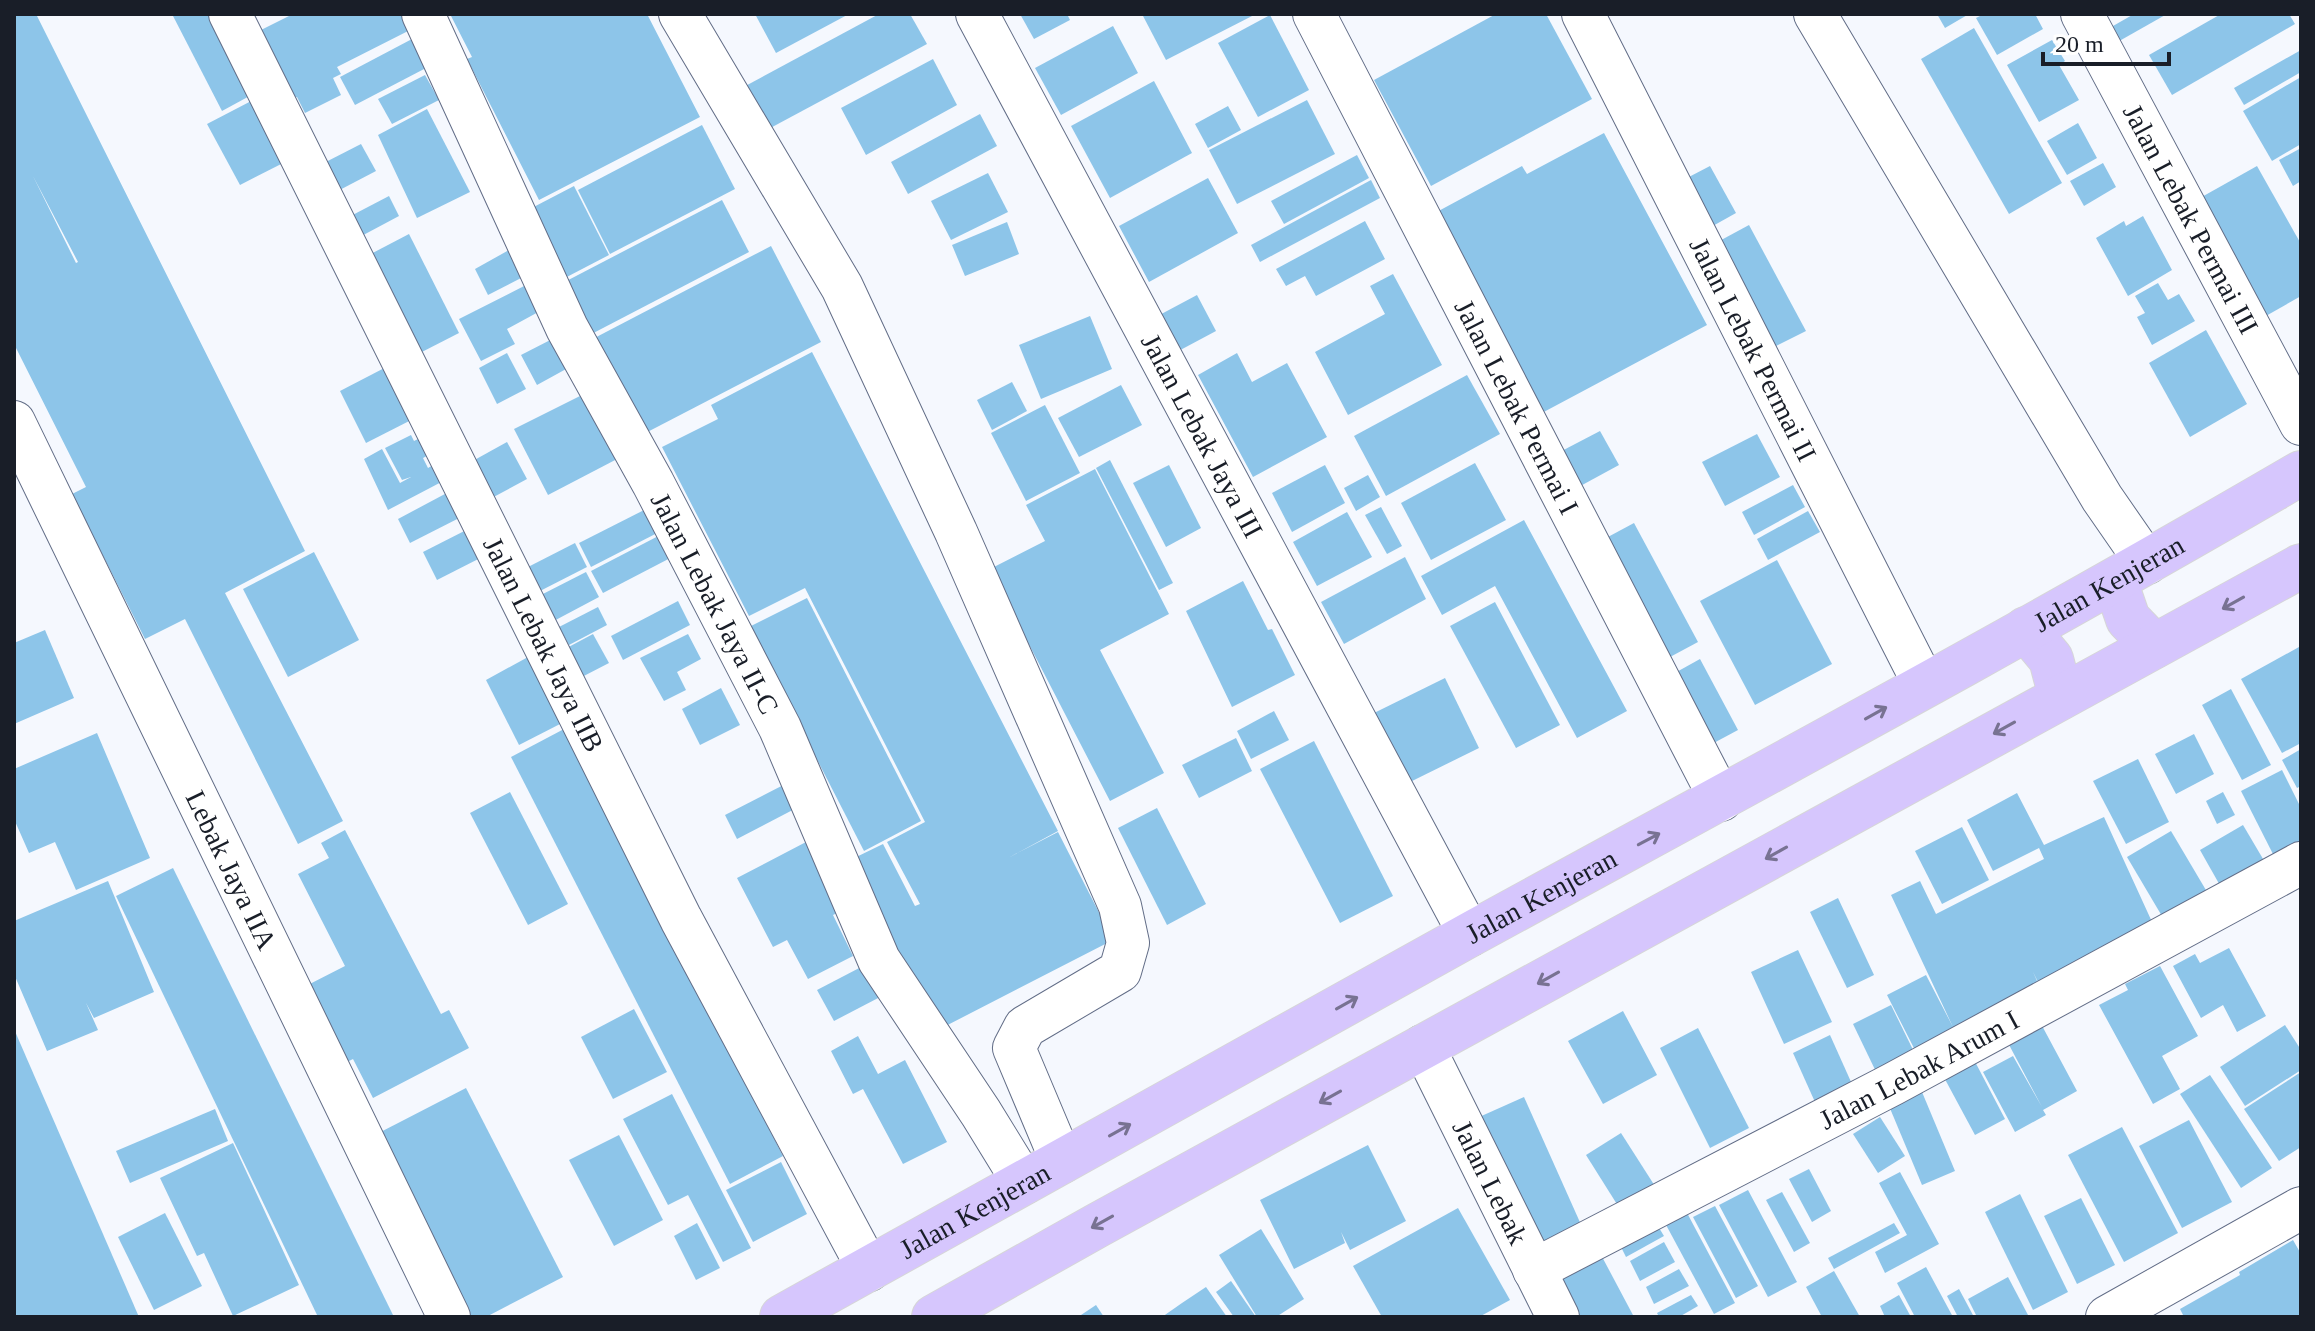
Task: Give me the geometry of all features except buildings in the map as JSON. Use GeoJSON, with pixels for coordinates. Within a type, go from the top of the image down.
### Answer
{"type":"FeatureCollection","features":[{"type":"Feature","properties":{"kind":"main road","name":"Jalan Kenjeran"},"geometry":{"type":"LineString","coordinates":[[782,1317],[1470,935],[1721,800],[2131,572],[2301,473]]}},
{"type":"Feature","properties":{"kind":"main road"},"geometry":{"type":"LineString","coordinates":[[934,1317],[2301,566]]}},
{"type":"Feature","properties":{"kind":"main road"},"geometry":{"type":"LineString","coordinates":[[2131,572],[2128,619],[2154,646]]}},
{"type":"Feature","properties":{"kind":"main road"},"geometry":{"type":"LineString","coordinates":[[2026,629],[2051,659],[2061,697]]}},
{"type":"Feature","properties":{"kind":"street","name":"Jalan Lebak Jaya IIB"},"geometry":{"type":"LineString","coordinates":[[230,14],[681,919],[869,1270]]}},
{"type":"Feature","properties":{"kind":"street","name":"Jalan Lebak Jaya II-C"},"geometry":{"type":"LineString","coordinates":[[423,14],[567,328],[653,483],[780,728],[879,960],[1024,1183]]}},
{"type":"Feature","properties":{"kind":"street"},"geometry":{"type":"LineString","coordinates":[[680,14],[842,287],[956,532],[1120,906],[1128,943],[1120,971],[1025,1027],[1014,1048],[1062,1162]]}},
{"type":"Feature","properties":{"kind":"street","name":"Jalan Lebak Jaya III"},"geometry":{"type":"LineString","coordinates":[[977,14],[1470,935]]}},
{"type":"Feature","properties":{"kind":"street","name":"Jalan Lebak Permai I"},"geometry":{"type":"LineString","coordinates":[[1314,14],[1721,800]]}},
{"type":"Feature","properties":{"kind":"street","name":"Jalan Lebak Permai II"},"geometry":{"type":"LineString","coordinates":[[1583,14],[1925,686]]}},
{"type":"Feature","properties":{"kind":"street"},"geometry":{"type":"LineString","coordinates":[[1815,14],[2102,498],[2131,572]]}},
{"type":"Feature","properties":{"kind":"street","name":"Jalan Lebak Permai III"},"geometry":{"type":"LineString","coordinates":[[2082,14],[2301,424]]}},
{"type":"Feature","properties":{"kind":"street","name":"Lebak Jaya IIA"},"geometry":{"type":"LineString","coordinates":[[14,422],[449,1317]]}},
{"type":"Feature","properties":{"kind":"street","name":"Jalan Lebak Arum I"},"geometry":{"type":"LineString","coordinates":[[1534,1270],[1893,1084],[2301,863]]}},
{"type":"Feature","properties":{"kind":"street","name":"Jalan Lebak"},"geometry":{"type":"LineString","coordinates":[[1423,1046],[1558,1317]]}},
{"type":"Feature","properties":{"kind":"street"},"geometry":{"type":"LineString","coordinates":[[2107,1317],[2301,1208]]}}]}
